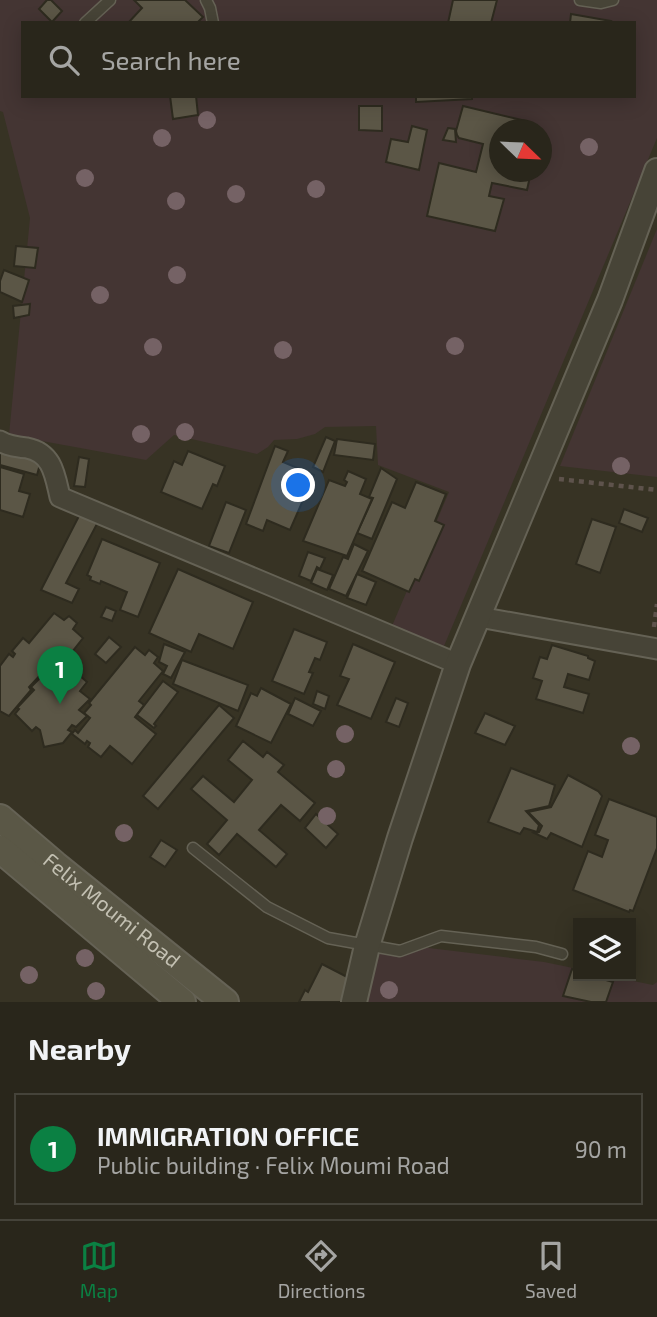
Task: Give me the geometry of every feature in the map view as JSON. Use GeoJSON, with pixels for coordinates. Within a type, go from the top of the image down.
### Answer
{"type":"FeatureCollection","features":[{"type":"Feature","properties":{"kind":"main road","name":"Felix Moumi Road"},"geometry":{"type":"LineString","coordinates":[[2,831],[182,1002]]}},
{"type":"Feature","properties":{"kind":"main road","name":"Felix Moumi Road"},"geometry":{"type":"LineString","coordinates":[[47,873],[225,1002]]}},
{"type":"Feature","properties":{"kind":"street"},"geometry":{"type":"LineString","coordinates":[[354,1002],[400,838],[458,664],[610,300],[657,171]]}},
{"type":"Feature","properties":{"kind":"street"},"geometry":{"type":"LineString","coordinates":[[0,441],[34,450],[51,463],[60,497],[458,664]]}},
{"type":"Feature","properties":{"kind":"street"},"geometry":{"type":"LineString","coordinates":[[479,617],[657,649]]}},
{"type":"Feature","properties":{"kind":"lane"},"geometry":{"type":"LineString","coordinates":[[87,21],[110,0]]}},
{"type":"Feature","properties":{"kind":"lane"},"geometry":{"type":"LineString","coordinates":[[205,0],[213,21]]}},
{"type":"Feature","properties":{"kind":"lane"},"geometry":{"type":"LineString","coordinates":[[580,0],[601,3],[613,0]]}},
{"type":"Feature","properties":{"kind":"lane"},"geometry":{"type":"LineString","coordinates":[[193,848],[267,907],[328,938],[400,951],[441,936],[536,947],[562,954]]}},
{"type":"Feature","properties":{"kind":"path"},"geometry":{"type":"LineString","coordinates":[[537,477],[657,490]]}},
{"type":"Feature","properties":{"kind":"shaded area"},"geometry":{"type":"Polygon","coordinates":[[[0,0],[657,0],[657,138],[444,646],[392,626],[449,492],[378,465],[376,426],[325,427],[315,434],[297,439],[274,440],[257,454],[174,435],[146,460],[9,435],[30,218],[3,112],[0,111],[0,0]]]}},
{"type":"Feature","properties":{"kind":"shaded area"},"geometry":{"type":"Polygon","coordinates":[[[657,229],[657,477],[560,466],[657,229]]]}},
{"type":"Feature","properties":{"kind":"shaded area"},"geometry":{"type":"Polygon","coordinates":[[[371,941],[544,962],[573,968],[573,981],[633,981],[653,985],[657,982],[657,1002],[359,1002],[371,941]]]}},
{"type":"Feature","properties":{"kind":"building"},"geometry":{"type":"Polygon","coordinates":[[[47,0],[51,0],[62,11],[51,21],[39,9],[47,0]]]}},
{"type":"Feature","properties":{"kind":"building"},"geometry":{"type":"Polygon","coordinates":[[[134,0],[185,0],[203,17],[199,21],[130,21],[142,8],[134,0]]]}},
{"type":"Feature","properties":{"kind":"building"},"geometry":{"type":"Polygon","coordinates":[[[453,0],[497,0],[492,21],[448,21],[453,0]]]}},
{"type":"Feature","properties":{"kind":"building"},"geometry":{"type":"Polygon","coordinates":[[[571,14],[611,21],[570,21],[571,14]]]}},
{"type":"Feature","properties":{"kind":"building"},"geometry":{"type":"Polygon","coordinates":[[[170,98],[196,98],[198,115],[173,119],[170,98]]]}},
{"type":"Feature","properties":{"kind":"building"},"geometry":{"type":"Polygon","coordinates":[[[416,98],[472,98],[472,99],[416,102],[416,98]]]}},
{"type":"Feature","properties":{"kind":"building"},"geometry":{"type":"Polygon","coordinates":[[[359,106],[382,106],[382,131],[359,130],[359,106]]]}},
{"type":"Feature","properties":{"kind":"building"},"geometry":{"type":"Polygon","coordinates":[[[463,106],[518,119],[489,119],[489,182],[529,182],[527,190],[492,183],[489,196],[504,199],[495,231],[427,216],[439,163],[476,172],[483,144],[459,138],[456,131],[463,106]]]}},
{"type":"Feature","properties":{"kind":"building"},"geometry":{"type":"Polygon","coordinates":[[[412,126],[427,130],[419,170],[386,162],[391,139],[408,142],[412,126]]]}},
{"type":"Feature","properties":{"kind":"building"},"geometry":{"type":"Polygon","coordinates":[[[448,128],[455,129],[456,142],[443,140],[448,128]]]}},
{"type":"Feature","properties":{"kind":"building"},"geometry":{"type":"Polygon","coordinates":[[[16,246],[38,248],[35,268],[14,266],[16,246]]]}},
{"type":"Feature","properties":{"kind":"building"},"geometry":{"type":"Polygon","coordinates":[[[4,270],[29,280],[22,302],[0,292],[4,270]]]}},
{"type":"Feature","properties":{"kind":"building"},"geometry":{"type":"Polygon","coordinates":[[[30,304],[29,315],[14,318],[13,306],[30,304]]]}},
{"type":"Feature","properties":{"kind":"building"},"geometry":{"type":"Polygon","coordinates":[[[326,437],[335,441],[323,472],[313,467],[326,437]]]}},
{"type":"Feature","properties":{"kind":"building"},"geometry":{"type":"Polygon","coordinates":[[[337,439],[375,444],[373,460],[334,455],[337,439]]]}},
{"type":"Feature","properties":{"kind":"building"},"geometry":{"type":"Polygon","coordinates":[[[0,445],[42,457],[37,475],[0,465],[0,445]]]}},
{"type":"Feature","properties":{"kind":"building"},"geometry":{"type":"Polygon","coordinates":[[[275,446],[288,451],[283,462],[314,475],[290,530],[267,520],[263,531],[246,524],[275,446]]]}},
{"type":"Feature","properties":{"kind":"building"},"geometry":{"type":"Polygon","coordinates":[[[188,451],[225,466],[217,486],[213,484],[202,509],[161,492],[174,461],[182,465],[188,451]]]}},
{"type":"Feature","properties":{"kind":"building"},"geometry":{"type":"Polygon","coordinates":[[[79,457],[89,459],[85,487],[74,486],[79,457]]]}},
{"type":"Feature","properties":{"kind":"building"},"geometry":{"type":"Polygon","coordinates":[[[0,467],[24,474],[19,491],[30,494],[23,517],[0,510],[0,467]]]}},
{"type":"Feature","properties":{"kind":"building"},"geometry":{"type":"Polygon","coordinates":[[[381,468],[397,479],[372,539],[357,533],[373,498],[369,497],[381,468]]]}},
{"type":"Feature","properties":{"kind":"building"},"geometry":{"type":"Polygon","coordinates":[[[348,471],[366,479],[360,494],[372,499],[347,556],[303,541],[329,480],[345,486],[347,482],[344,480],[348,471]]]}},
{"type":"Feature","properties":{"kind":"building"},"geometry":{"type":"Polygon","coordinates":[[[416,482],[446,494],[435,521],[444,525],[419,581],[415,579],[409,592],[362,571],[392,502],[405,508],[416,482]]]}},
{"type":"Feature","properties":{"kind":"building"},"geometry":{"type":"Polygon","coordinates":[[[226,502],[246,510],[229,553],[209,546],[226,502]]]}},
{"type":"Feature","properties":{"kind":"building"},"geometry":{"type":"Polygon","coordinates":[[[624,509],[648,518],[642,532],[619,523],[624,509]]]}},
{"type":"Feature","properties":{"kind":"building"},"geometry":{"type":"Polygon","coordinates":[[[80,514],[98,522],[66,583],[79,589],[72,603],[41,590],[80,514]]]}},
{"type":"Feature","properties":{"kind":"building"},"geometry":{"type":"Polygon","coordinates":[[[592,519],[616,527],[600,573],[576,564],[592,519]]]}},
{"type":"Feature","properties":{"kind":"building"},"geometry":{"type":"Polygon","coordinates":[[[102,539],[160,563],[138,617],[120,610],[127,592],[101,581],[100,584],[90,580],[91,577],[87,575],[102,539]]]}},
{"type":"Feature","properties":{"kind":"building"},"geometry":{"type":"Polygon","coordinates":[[[354,544],[368,551],[346,596],[329,589],[343,557],[348,559],[354,544]]]}},
{"type":"Feature","properties":{"kind":"building"},"geometry":{"type":"Polygon","coordinates":[[[308,552],[325,558],[320,569],[317,567],[311,581],[299,576],[308,552]]]}},
{"type":"Feature","properties":{"kind":"building"},"geometry":{"type":"Polygon","coordinates":[[[178,569],[253,602],[233,649],[199,634],[191,652],[149,633],[178,569]]]}},
{"type":"Feature","properties":{"kind":"building"},"geometry":{"type":"Polygon","coordinates":[[[317,569],[333,575],[327,590],[311,583],[317,569]]]}},
{"type":"Feature","properties":{"kind":"building"},"geometry":{"type":"Polygon","coordinates":[[[357,574],[376,582],[366,605],[347,598],[357,574]]]}},
{"type":"Feature","properties":{"kind":"building"},"geometry":{"type":"Polygon","coordinates":[[[106,607],[116,611],[112,621],[101,617],[106,607]]]}},
{"type":"Feature","properties":{"kind":"building"},"geometry":{"type":"Polygon","coordinates":[[[54,613],[64,620],[69,616],[77,623],[73,629],[83,638],[57,671],[54,670],[47,677],[42,673],[9,716],[0,711],[0,666],[9,654],[13,657],[15,654],[12,651],[23,638],[29,643],[54,613]]]}},
{"type":"Feature","properties":{"kind":"building"},"geometry":{"type":"Polygon","coordinates":[[[294,629],[327,642],[320,660],[315,658],[309,672],[313,673],[304,694],[272,681],[294,629]]]}},
{"type":"Feature","properties":{"kind":"building"},"geometry":{"type":"Polygon","coordinates":[[[109,637],[121,647],[106,663],[95,654],[109,637]]]}},
{"type":"Feature","properties":{"kind":"building"},"geometry":{"type":"Polygon","coordinates":[[[164,644],[185,652],[171,678],[163,674],[167,666],[159,662],[164,644]]]}},
{"type":"Feature","properties":{"kind":"building"},"geometry":{"type":"Polygon","coordinates":[[[353,644],[395,662],[371,719],[337,705],[349,679],[340,676],[353,644]]]}},
{"type":"Feature","properties":{"kind":"building"},"geometry":{"type":"Polygon","coordinates":[[[552,645],[588,656],[595,661],[589,680],[568,674],[564,687],[589,694],[583,713],[536,699],[542,681],[533,678],[540,657],[547,659],[552,645]]]}},
{"type":"Feature","properties":{"kind":"building"},"geometry":{"type":"Polygon","coordinates":[[[135,647],[145,655],[149,650],[158,657],[154,663],[163,671],[139,701],[144,705],[135,717],[156,734],[132,764],[110,746],[101,757],[88,747],[90,743],[87,741],[85,744],[72,734],[75,730],[78,733],[90,718],[84,713],[91,705],[89,703],[135,647]]]}},
{"type":"Feature","properties":{"kind":"building"},"geometry":{"type":"Polygon","coordinates":[[[182,660],[248,685],[238,711],[173,684],[182,660]]]}},
{"type":"Feature","properties":{"kind":"building"},"geometry":{"type":"Polygon","coordinates":[[[71,668],[87,682],[80,691],[90,699],[79,710],[87,716],[76,727],[72,725],[68,730],[72,732],[63,743],[44,747],[40,730],[36,727],[32,731],[15,714],[19,709],[17,708],[34,690],[31,687],[43,675],[47,678],[52,672],[60,679],[71,668]]]}},
{"type":"Feature","properties":{"kind":"building"},"geometry":{"type":"Polygon","coordinates":[[[163,681],[178,692],[154,724],[154,728],[137,715],[163,681]]]}},
{"type":"Feature","properties":{"kind":"building"},"geometry":{"type":"Polygon","coordinates":[[[261,688],[291,704],[271,743],[236,726],[251,693],[257,696],[261,688]]]}},
{"type":"Feature","properties":{"kind":"building"},"geometry":{"type":"Polygon","coordinates":[[[317,691],[329,696],[325,709],[313,704],[317,691]]]}},
{"type":"Feature","properties":{"kind":"building"},"geometry":{"type":"Polygon","coordinates":[[[295,698],[321,711],[313,726],[288,714],[295,698]]]}},
{"type":"Feature","properties":{"kind":"building"},"geometry":{"type":"Polygon","coordinates":[[[396,698],[408,703],[399,727],[386,722],[396,698]]]}},
{"type":"Feature","properties":{"kind":"building"},"geometry":{"type":"Polygon","coordinates":[[[219,705],[234,718],[158,809],[143,796],[219,705]]]}},
{"type":"Feature","properties":{"kind":"building"},"geometry":{"type":"Polygon","coordinates":[[[485,713],[515,726],[505,745],[475,733],[485,713]]]}},
{"type":"Feature","properties":{"kind":"building"},"geometry":{"type":"Polygon","coordinates":[[[243,741],[263,757],[267,752],[284,765],[278,772],[315,803],[300,821],[281,805],[259,830],[287,854],[276,867],[237,834],[219,855],[207,844],[227,820],[191,789],[203,776],[234,802],[252,780],[228,760],[243,741]]]}},
{"type":"Feature","properties":{"kind":"building"},"geometry":{"type":"Polygon","coordinates":[[[511,768],[555,785],[549,806],[526,811],[539,825],[537,832],[524,828],[520,834],[488,822],[511,768]]]}},
{"type":"Feature","properties":{"kind":"building"},"geometry":{"type":"Polygon","coordinates":[[[568,775],[598,791],[602,796],[582,847],[551,833],[547,839],[534,833],[539,832],[542,826],[528,812],[551,807],[568,775]]]}},
{"type":"Feature","properties":{"kind":"building"},"geometry":{"type":"Polygon","coordinates":[[[609,799],[657,817],[657,848],[633,911],[629,912],[573,890],[588,851],[602,857],[608,840],[595,835],[609,799]]]}},
{"type":"Feature","properties":{"kind":"building"},"geometry":{"type":"Polygon","coordinates":[[[316,814],[338,834],[326,848],[305,828],[316,814]]]}},
{"type":"Feature","properties":{"kind":"building"},"geometry":{"type":"Polygon","coordinates":[[[161,840],[177,850],[165,867],[150,857],[161,840]]]}},
{"type":"Feature","properties":{"kind":"building"},"geometry":{"type":"Polygon","coordinates":[[[322,964],[353,980],[342,1002],[299,1002],[305,990],[308,992],[322,964]]]}},
{"type":"Feature","properties":{"kind":"building"},"geometry":{"type":"Polygon","coordinates":[[[572,969],[573,981],[613,982],[606,1002],[563,996],[572,969]]]}},
{"type":"Feature","properties":{"kind":"place","name":"IMMIGRATION OFFICE"},"geometry":{"type":"Point","coordinates":[60,704]}}]}
